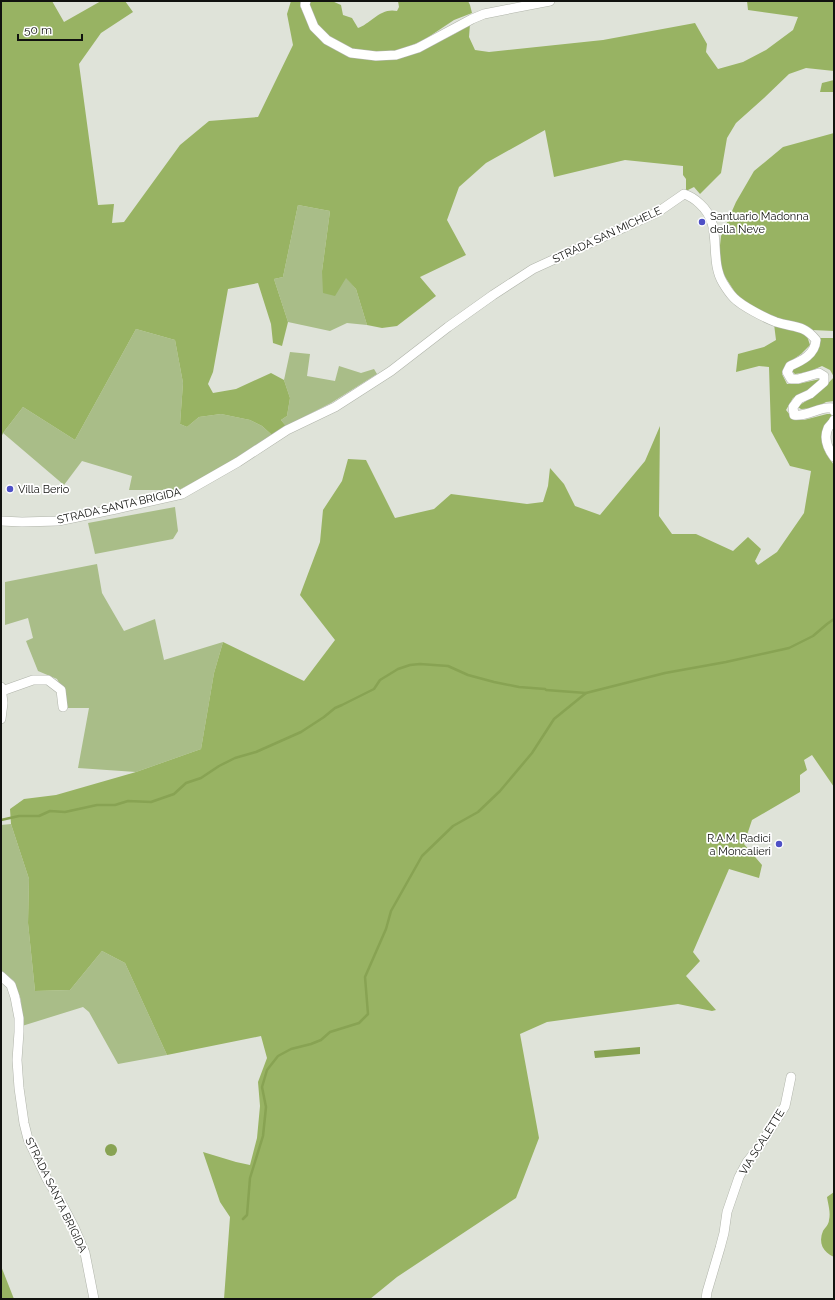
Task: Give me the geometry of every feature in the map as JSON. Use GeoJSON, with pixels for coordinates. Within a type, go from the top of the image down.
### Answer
{"type":"FeatureCollection","features":[{"type":"Feature","properties":{"kind":"street"},"geometry":{"type":"LineString","coordinates":[[306,1],[305,5],[314,27],[326,40],[351,53],[376,56],[396,55],[418,48],[484,14],[550,1]]}},
{"type":"Feature","properties":{"kind":"street","name":"STRADA SAN MICHELE"},"geometry":{"type":"LineString","coordinates":[[335,407],[391,371],[448,327],[493,295],[533,270],[658,212],[684,194],[694,199],[704,207],[709,216],[714,227],[718,273],[734,298],[775,322],[804,328],[816,340],[816,347],[810,354],[801,361],[790,366],[788,372],[791,379],[798,379],[819,373],[824,376],[824,382],[810,394],[798,399],[793,407],[794,415],[800,416],[826,407],[833,408],[834,411]]}},
{"type":"Feature","properties":{"kind":"street","name":"STRADA SANTA BRIGIDA"},"geometry":{"type":"LineString","coordinates":[[1,521],[58,521],[92,513],[116,510],[182,494],[238,462],[287,430],[335,407]]}},
{"type":"Feature","properties":{"kind":"street"},"geometry":{"type":"LineString","coordinates":[[834,420],[828,429],[826,442],[834,457]]}},
{"type":"Feature","properties":{"kind":"street"},"geometry":{"type":"LineString","coordinates":[[1,719],[2,689],[33,680],[48,680],[61,690],[64,707]]}},
{"type":"Feature","properties":{"kind":"street","name":"STRADA SANTA BRIGIDA"},"geometry":{"type":"LineString","coordinates":[[1,976],[11,985],[16,997],[19,1018],[17,1060],[19,1088],[28,1139],[47,1179],[74,1227],[85,1253],[94,1299]]}},
{"type":"Feature","properties":{"kind":"street","name":"VIA SCALETTE"},"geometry":{"type":"LineString","coordinates":[[706,1299],[712,1272],[720,1248],[727,1212],[739,1177],[747,1162],[760,1147],[785,1106],[791,1077]]}},
{"type":"Feature","properties":{"kind":"shaded area"},"geometry":{"type":"Polygon","coordinates":[[[1,1],[52,1],[64,22],[101,1],[125,1],[133,12],[101,33],[79,64],[98,205],[114,204],[112,223],[124,222],[180,145],[209,121],[258,117],[293,45],[287,14],[291,1],[300,1],[300,6],[311,29],[323,43],[350,56],[427,48],[470,24],[469,37],[475,50],[489,52],[603,40],[695,23],[707,44],[706,52],[718,69],[743,62],[766,50],[793,30],[798,17],[748,10],[747,1],[834,1],[834,71],[806,68],[789,74],[736,123],[727,138],[721,173],[700,194],[694,187],[686,191],[686,179],[683,175],[683,166],[625,160],[554,177],[545,130],[486,163],[459,187],[447,220],[466,255],[420,277],[436,296],[397,326],[382,328],[367,325],[356,289],[346,278],[335,296],[323,293],[322,271],[330,211],[298,205],[283,277],[274,279],[288,322],[282,346],[273,343],[271,324],[258,283],[228,289],[213,372],[208,384],[213,393],[236,389],[271,373],[284,380],[290,398],[287,416],[281,420],[286,426],[272,435],[262,426],[250,420],[221,414],[199,417],[187,427],[180,424],[183,383],[175,340],[136,329],[75,440],[23,407],[3,433],[1,438],[1,1]]]}},
{"type":"Feature","properties":{"kind":"shaded area"},"geometry":{"type":"Polygon","coordinates":[[[309,1],[332,1],[341,5],[343,15],[352,18],[358,28],[386,11],[397,11],[399,7],[398,1],[468,1],[472,13],[454,20],[424,40],[396,52],[374,53],[351,49],[333,41],[320,30],[312,17],[309,1]]]}},
{"type":"Feature","properties":{"kind":"shaded area"},"geometry":{"type":"Polygon","coordinates":[[[834,80],[834,92],[820,92],[822,83],[834,80]]]}},
{"type":"Feature","properties":{"kind":"shaded area"},"geometry":{"type":"Polygon","coordinates":[[[834,133],[834,331],[812,330],[804,325],[777,319],[756,309],[738,297],[722,272],[719,255],[721,236],[736,202],[754,171],[783,147],[834,133]]]}},
{"type":"Feature","properties":{"kind":"shaded area"},"geometry":{"type":"Polygon","coordinates":[[[298,205],[330,211],[322,271],[346,277],[356,289],[367,325],[347,323],[330,331],[288,322],[274,279],[283,277],[298,205]]]}},
{"type":"Feature","properties":{"kind":"shaded area"},"geometry":{"type":"Polygon","coordinates":[[[774,324],[800,331],[807,336],[810,345],[801,354],[787,364],[782,374],[787,384],[798,384],[820,379],[820,381],[809,390],[793,398],[786,410],[794,420],[804,420],[832,414],[823,435],[823,444],[828,457],[834,465],[834,787],[812,755],[804,760],[807,770],[800,775],[800,792],[752,820],[744,844],[762,865],[759,878],[729,869],[693,952],[700,961],[686,976],[716,1010],[712,1011],[678,1004],[547,1022],[520,1034],[539,1138],[516,1198],[397,1277],[370,1299],[224,1299],[230,1217],[220,1202],[203,1152],[250,1165],[257,1138],[260,1106],[258,1082],[267,1058],[261,1036],[167,1055],[125,963],[102,951],[70,990],[35,991],[28,923],[29,879],[11,824],[10,809],[24,799],[56,795],[136,772],[201,749],[214,673],[223,642],[304,681],[335,640],[300,595],[320,542],[323,510],[342,481],[348,459],[366,460],[395,518],[434,509],[451,494],[527,504],[543,502],[548,486],[550,468],[564,484],[575,506],[600,515],[645,461],[660,426],[659,516],[672,534],[696,534],[733,551],[748,537],[761,549],[755,561],[758,565],[777,552],[804,513],[811,471],[790,466],[771,431],[769,367],[759,366],[736,372],[738,354],[764,347],[776,340],[774,324]]]}},
{"type":"Feature","properties":{"kind":"shaded area"},"geometry":{"type":"Polygon","coordinates":[[[136,329],[175,340],[183,383],[180,424],[187,427],[199,417],[221,414],[250,420],[262,426],[272,435],[237,459],[179,490],[129,490],[132,476],[82,461],[64,485],[3,433],[23,407],[75,440],[136,329]]]}},
{"type":"Feature","properties":{"kind":"shaded area"},"geometry":{"type":"Polygon","coordinates":[[[820,338],[834,338],[834,377],[830,370],[822,366],[808,372],[795,374],[792,371],[794,367],[817,352],[820,338]]]}},
{"type":"Feature","properties":{"kind":"shaded area"},"geometry":{"type":"Polygon","coordinates":[[[290,352],[310,354],[307,376],[335,381],[339,366],[361,373],[374,369],[377,374],[331,403],[286,426],[281,420],[287,416],[290,398],[284,380],[290,352]]]}},
{"type":"Feature","properties":{"kind":"shaded area"},"geometry":{"type":"Polygon","coordinates":[[[834,377],[834,401],[826,402],[815,408],[801,409],[798,407],[819,392],[834,377]]]}},
{"type":"Feature","properties":{"kind":"shaded area"},"geometry":{"type":"Polygon","coordinates":[[[175,507],[178,531],[173,539],[95,554],[88,523],[175,507]]]}},
{"type":"Feature","properties":{"kind":"shaded area"},"geometry":{"type":"Polygon","coordinates":[[[97,564],[102,593],[124,631],[155,619],[164,660],[223,642],[214,673],[201,749],[136,772],[78,768],[89,708],[66,708],[66,696],[57,679],[38,671],[26,641],[33,638],[28,618],[5,625],[5,582],[97,564]]]}},
{"type":"Feature","properties":{"kind":"shaded area"},"geometry":{"type":"Polygon","coordinates":[[[11,824],[29,879],[28,923],[35,991],[70,990],[102,951],[125,963],[167,1055],[118,1064],[89,1012],[83,1007],[22,1026],[21,1000],[14,981],[1,971],[1,825],[11,824]]]}},
{"type":"Feature","properties":{"kind":"shaded area"},"geometry":{"type":"Polygon","coordinates":[[[640,1047],[640,1054],[595,1058],[594,1051],[640,1047]]]}},
{"type":"Feature","properties":{"kind":"shaded area"},"geometry":{"type":"Polygon","coordinates":[[[111,1144],[115,1146],[117,1150],[115,1154],[111,1156],[107,1154],[105,1150],[107,1146],[111,1144]]]}},
{"type":"Feature","properties":{"kind":"shaded area"},"geometry":{"type":"Polygon","coordinates":[[[834,1192],[834,1257],[824,1250],[821,1239],[830,1217],[827,1197],[834,1192]]]}},
{"type":"Feature","properties":{"kind":"shaded area"},"geometry":{"type":"Polygon","coordinates":[[[1,1266],[14,1299],[1,1299],[1,1266]]]}},
{"type":"Feature","properties":{"kind":"waterway"},"geometry":{"type":"LineString","coordinates":[[546,690],[586,693],[665,673],[726,662],[789,648],[813,636],[834,619]]}},
{"type":"Feature","properties":{"kind":"waterway"},"geometry":{"type":"LineString","coordinates":[[1,820],[19,816],[39,816],[50,811],[65,812],[97,805],[115,805],[128,801],[151,802],[174,794],[186,783],[201,778],[219,766],[235,758],[256,752],[301,732],[335,708],[374,689],[380,680],[398,669],[410,665],[420,664],[448,666],[468,675],[494,682],[519,687],[545,689]]}},
{"type":"Feature","properties":{"kind":"waterway"},"geometry":{"type":"LineString","coordinates":[[243,1219],[247,1215],[250,1178],[263,1136],[266,1107],[262,1087],[267,1070],[278,1056],[291,1049],[321,1040],[330,1032],[359,1023],[368,1014],[365,977],[386,929],[391,911],[422,856],[453,826],[478,812],[500,791],[532,753],[554,719],[586,693]]}},
{"type":"Feature","properties":{"kind":"place","name":"Santuario Madonna della Neve"},"geometry":{"type":"Point","coordinates":[702,222]}},
{"type":"Feature","properties":{"kind":"place","name":"Villa Berio"},"geometry":{"type":"Point","coordinates":[10,489]}},
{"type":"Feature","properties":{"kind":"place","name":"R.A.M. Radici a Moncalieri"},"geometry":{"type":"Point","coordinates":[779,844]}}]}
